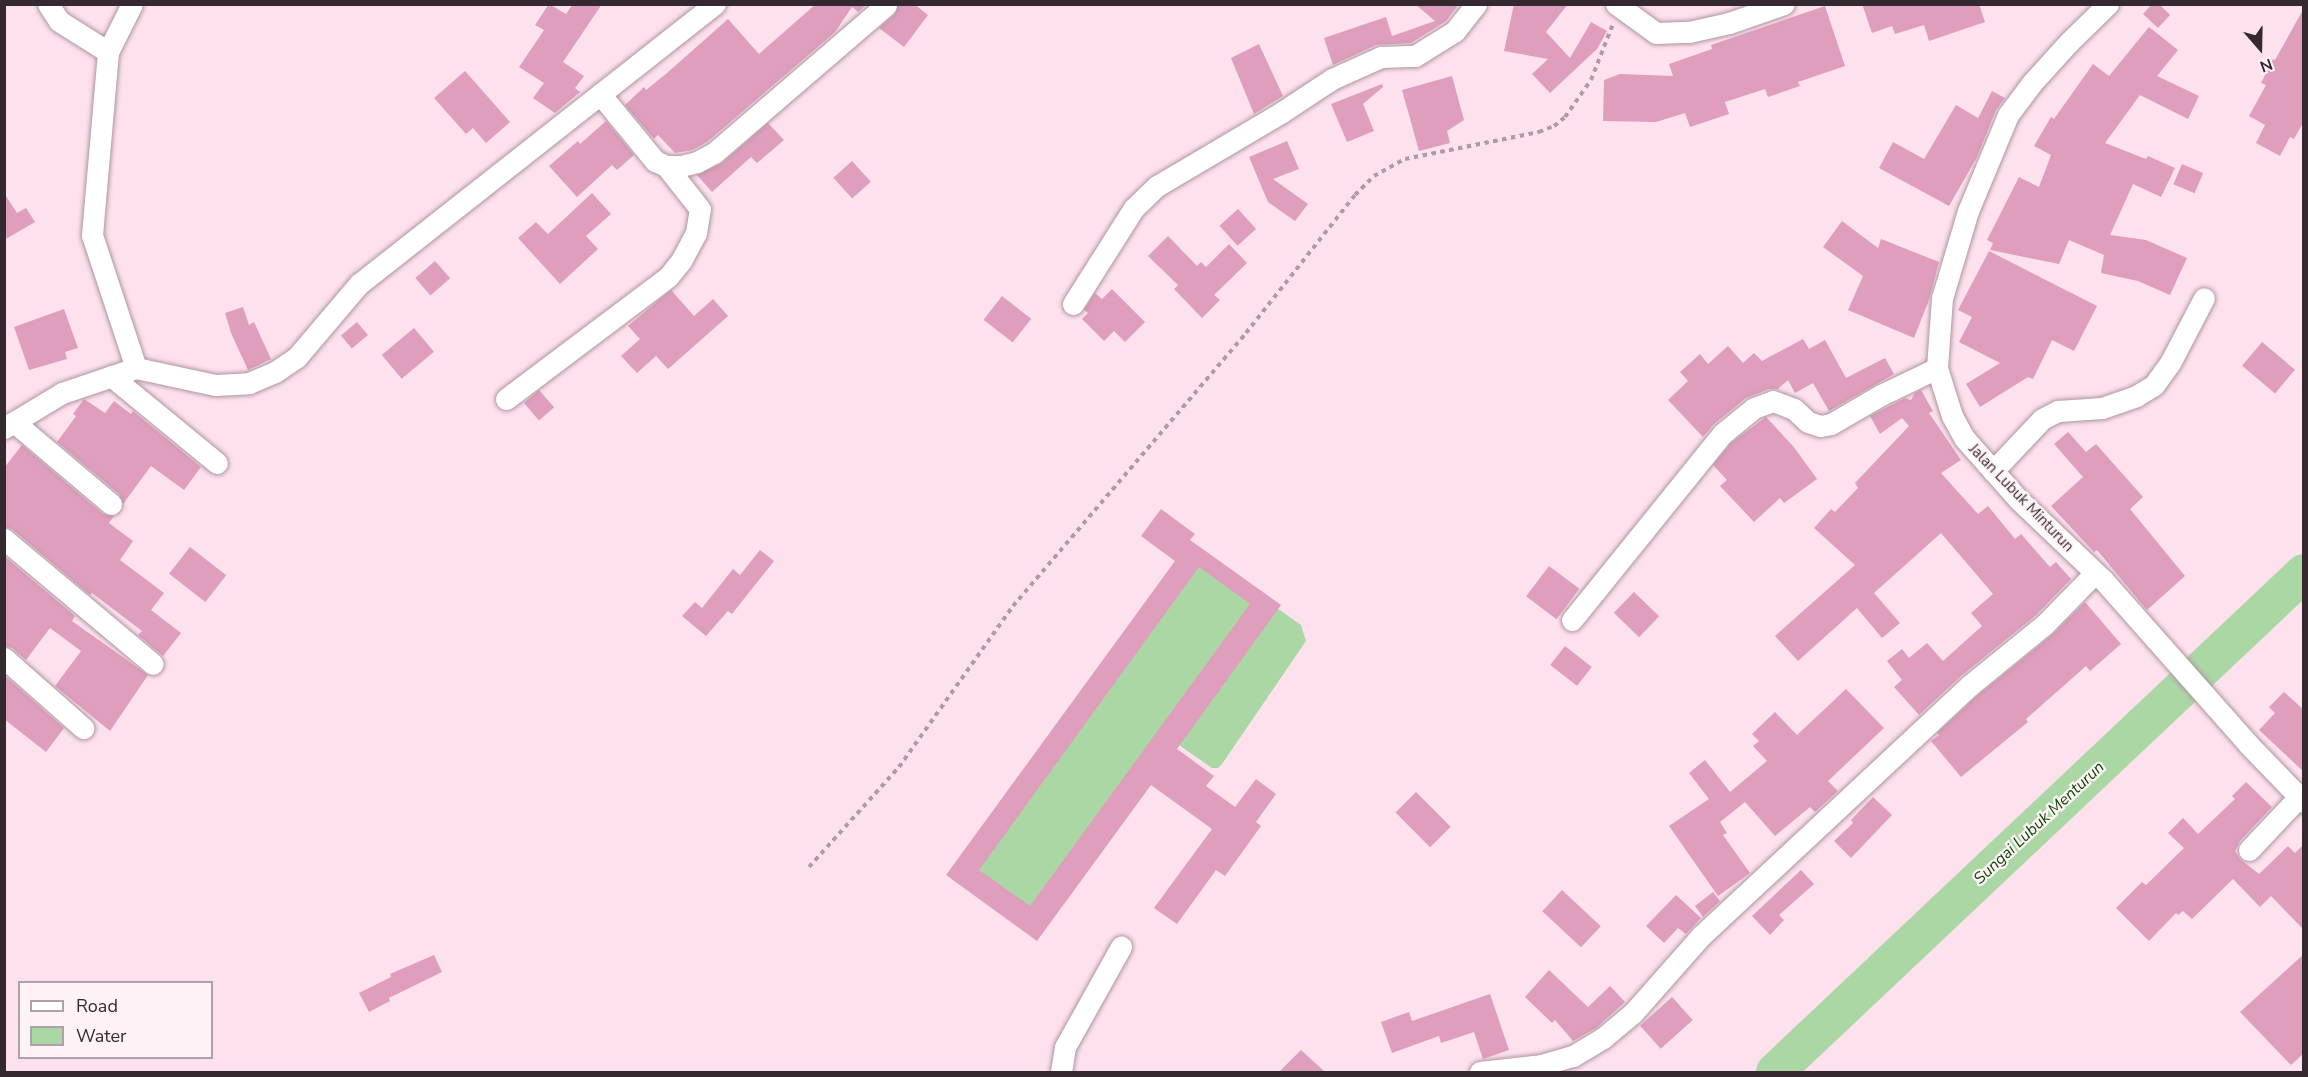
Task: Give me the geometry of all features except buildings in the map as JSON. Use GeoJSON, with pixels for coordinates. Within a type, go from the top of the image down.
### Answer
{"type":"FeatureCollection","features":[{"type":"Feature","properties":{"kind":"street"},"geometry":{"type":"LineString","coordinates":[[48,4],[59,21],[108,52]]}},
{"type":"Feature","properties":{"kind":"street"},"geometry":{"type":"LineString","coordinates":[[132,4],[108,52],[92,235],[136,368]]}},
{"type":"Feature","properties":{"kind":"street"},"geometry":{"type":"LineString","coordinates":[[111,504],[9,425],[62,393],[136,368],[215,385],[249,383],[275,372],[297,357],[359,284],[715,4]]}},
{"type":"Feature","properties":{"kind":"street"},"geometry":{"type":"LineString","coordinates":[[1073,304],[1134,208],[1157,186],[1282,112],[1332,79],[1381,57],[1415,56],[1455,31],[1476,4]]}},
{"type":"Feature","properties":{"kind":"street","name":"Jalan Lubuk Minturun"},"geometry":{"type":"LineString","coordinates":[[2108,4],[2032,83],[2008,116],[1968,211],[1942,298],[1937,368],[1952,416],[1965,439],[1993,471],[2111,589],[2237,732],[2300,792]]}},
{"type":"Feature","properties":{"kind":"street"},"geometry":{"type":"LineString","coordinates":[[600,94],[655,161],[666,166],[681,166],[697,162],[714,153],[886,5]]}},
{"type":"Feature","properties":{"kind":"street"},"geometry":{"type":"LineString","coordinates":[[1618,6],[1656,33],[1689,32],[1729,24],[1777,6]]}},
{"type":"Feature","properties":{"kind":"street"},"geometry":{"type":"LineString","coordinates":[[506,399],[668,277],[681,261],[696,233],[700,209],[666,166]]}},
{"type":"Feature","properties":{"kind":"street"},"geometry":{"type":"LineString","coordinates":[[1993,471],[2042,419],[2058,411],[2102,408],[2136,396],[2154,385],[2170,363],[2204,298]]}},
{"type":"Feature","properties":{"kind":"street"},"geometry":{"type":"LineString","coordinates":[[1572,620],[1722,434],[1754,408],[1773,400],[1794,409],[1808,422],[1820,426],[1831,424],[1937,368]]}},
{"type":"Feature","properties":{"kind":"street"},"geometry":{"type":"LineString","coordinates":[[111,376],[217,463]]}},
{"type":"Feature","properties":{"kind":"street"},"geometry":{"type":"LineString","coordinates":[[4,539],[153,664]]}},
{"type":"Feature","properties":{"kind":"street"},"geometry":{"type":"LineString","coordinates":[[1479,1072],[1541,1065],[1573,1056],[1603,1038],[1633,1012],[1701,936],[1969,686],[2045,624],[2095,573]]}},
{"type":"Feature","properties":{"kind":"street"},"geometry":{"type":"LineString","coordinates":[[4,658],[83,728]]}},
{"type":"Feature","properties":{"kind":"street"},"geometry":{"type":"LineString","coordinates":[[2249,850],[2300,792]]}},
{"type":"Feature","properties":{"kind":"street"},"geometry":{"type":"LineString","coordinates":[[1061,1072],[1065,1047],[1121,947]]}},
{"type":"Feature","properties":{"kind":"path"},"geometry":{"type":"LineString","coordinates":[[809,867],[899,767],[1013,606],[1246,333],[1355,195],[1374,176],[1405,159],[1539,132],[1554,126],[1565,117],[1591,80],[1618,6]]}},
{"type":"Feature","properties":{"kind":"water"},"geometry":{"type":"Polygon","coordinates":[[[1211,561],[1301,625],[1306,641],[1218,768],[1212,768],[1176,743],[1029,912],[974,871],[1192,567],[1211,561]]]}},
{"type":"Feature","properties":{"kind":"waterway","name":"Sungai Lubuk Menturun"},"geometry":{"type":"LineString","coordinates":[[1775,1072],[2304,573]]}}]}
